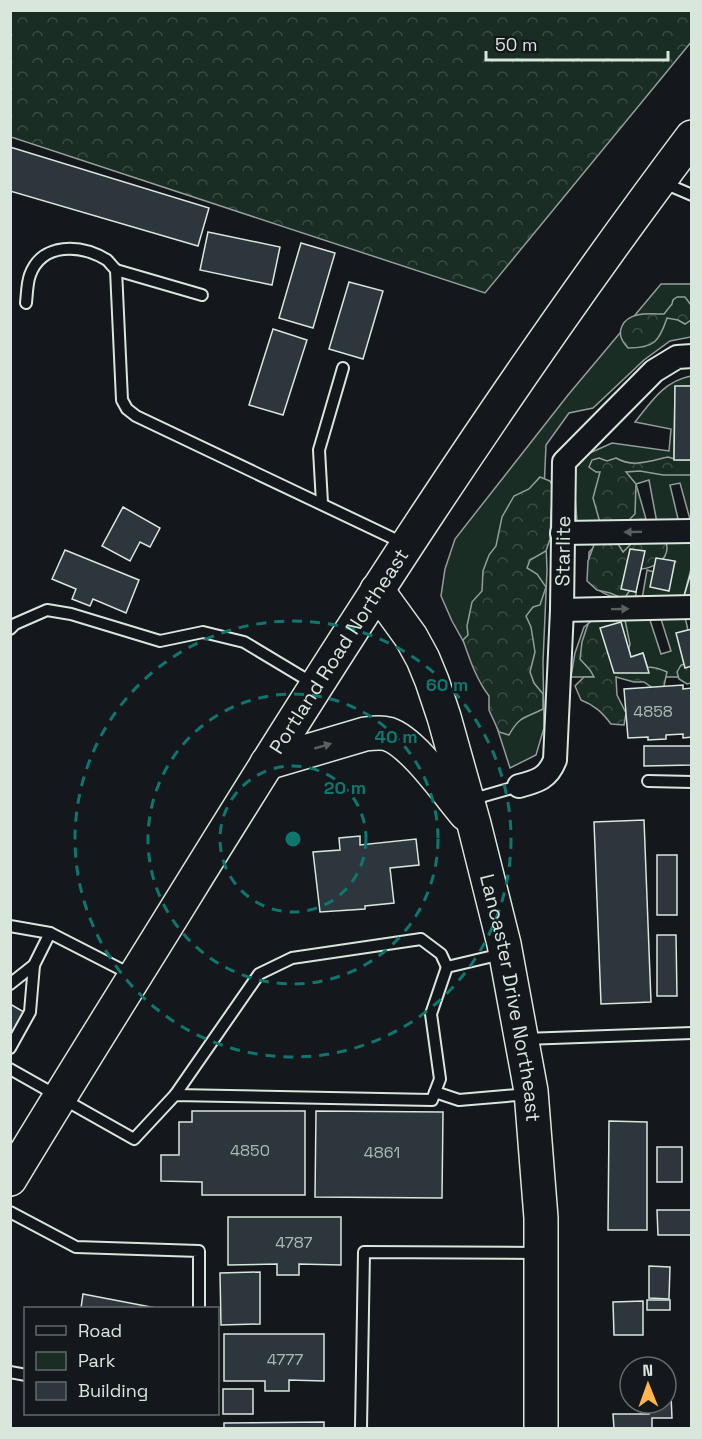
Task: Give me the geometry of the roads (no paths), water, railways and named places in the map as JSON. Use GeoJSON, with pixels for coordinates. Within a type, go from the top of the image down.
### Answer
{"type":"FeatureCollection","features":[{"type":"Feature","properties":{"kind":"main road","name":"Portland Road Northeast"},"geometry":{"type":"LineString","coordinates":[[10,1179],[267,763],[377,590],[521,375],[692,137]]}},
{"type":"Feature","properties":{"kind":"main road","name":"Lancaster Drive Northeast"},"geometry":{"type":"LineString","coordinates":[[377,590],[411,637],[423,659],[444,717],[471,812],[505,953],[522,1039],[531,1094],[541,1218],[541,1428]]}},
{"type":"Feature","properties":{"kind":"main road"},"geometry":{"type":"LineString","coordinates":[[267,763],[365,734],[377,732],[389,734],[406,744],[471,812]]}},
{"type":"Feature","properties":{"kind":"street","name":"Starlite"},"geometry":{"type":"LineString","coordinates":[[519,786],[537,782],[550,772],[555,760],[562,610],[564,462],[654,371],[677,357],[692,356]]}},
{"type":"Feature","properties":{"kind":"street"},"geometry":{"type":"LineString","coordinates":[[562,533],[692,531]]}},
{"type":"Feature","properties":{"kind":"street"},"geometry":{"type":"LineString","coordinates":[[562,610],[692,607]]}},
{"type":"Feature","properties":{"kind":"lane"},"geometry":{"type":"LineString","coordinates":[[659,181],[692,195]]}},
{"type":"Feature","properties":{"kind":"lane"},"geometry":{"type":"LineString","coordinates":[[26,303],[30,274],[42,257],[52,251],[67,248],[77,249],[108,261],[116,270],[202,296]]}},
{"type":"Feature","properties":{"kind":"lane"},"geometry":{"type":"LineString","coordinates":[[116,270],[122,400],[127,409],[146,421],[407,545]]}},
{"type":"Feature","properties":{"kind":"lane"},"geometry":{"type":"LineString","coordinates":[[322,503],[319,450],[343,368]]}},
{"type":"Feature","properties":{"kind":"lane"},"geometry":{"type":"LineString","coordinates":[[10,629],[15,624],[47,610],[71,614],[160,641],[202,632],[244,642],[316,685]]}},
{"type":"Feature","properties":{"kind":"lane"},"geometry":{"type":"LineString","coordinates":[[648,781],[692,782]]}},
{"type":"Feature","properties":{"kind":"lane"},"geometry":{"type":"LineString","coordinates":[[471,812],[519,786]]}},
{"type":"Feature","properties":{"kind":"lane"},"geometry":{"type":"LineString","coordinates":[[10,926],[50,933],[135,976]]}},
{"type":"Feature","properties":{"kind":"lane"},"geometry":{"type":"LineString","coordinates":[[10,1048],[30,1012],[34,965],[50,933]]}},
{"type":"Feature","properties":{"kind":"lane"},"geometry":{"type":"LineString","coordinates":[[10,1069],[134,1139],[175,1095],[260,974],[292,958],[421,939],[441,954],[447,967],[431,1014],[440,1079],[432,1100],[175,1095]]}},
{"type":"Feature","properties":{"kind":"lane"},"geometry":{"type":"LineString","coordinates":[[447,967],[505,953]]}},
{"type":"Feature","properties":{"kind":"lane"},"geometry":{"type":"LineString","coordinates":[[10,984],[34,965]]}},
{"type":"Feature","properties":{"kind":"lane"},"geometry":{"type":"LineString","coordinates":[[522,1039],[692,1033]]}},
{"type":"Feature","properties":{"kind":"lane"},"geometry":{"type":"LineString","coordinates":[[435,1092],[459,1100],[531,1094]]}},
{"type":"Feature","properties":{"kind":"lane"},"geometry":{"type":"LineString","coordinates":[[10,1212],[76,1247],[199,1251],[199,1307]]}},
{"type":"Feature","properties":{"kind":"lane"},"geometry":{"type":"LineString","coordinates":[[362,1428],[364,1252],[541,1253]]}}]}
